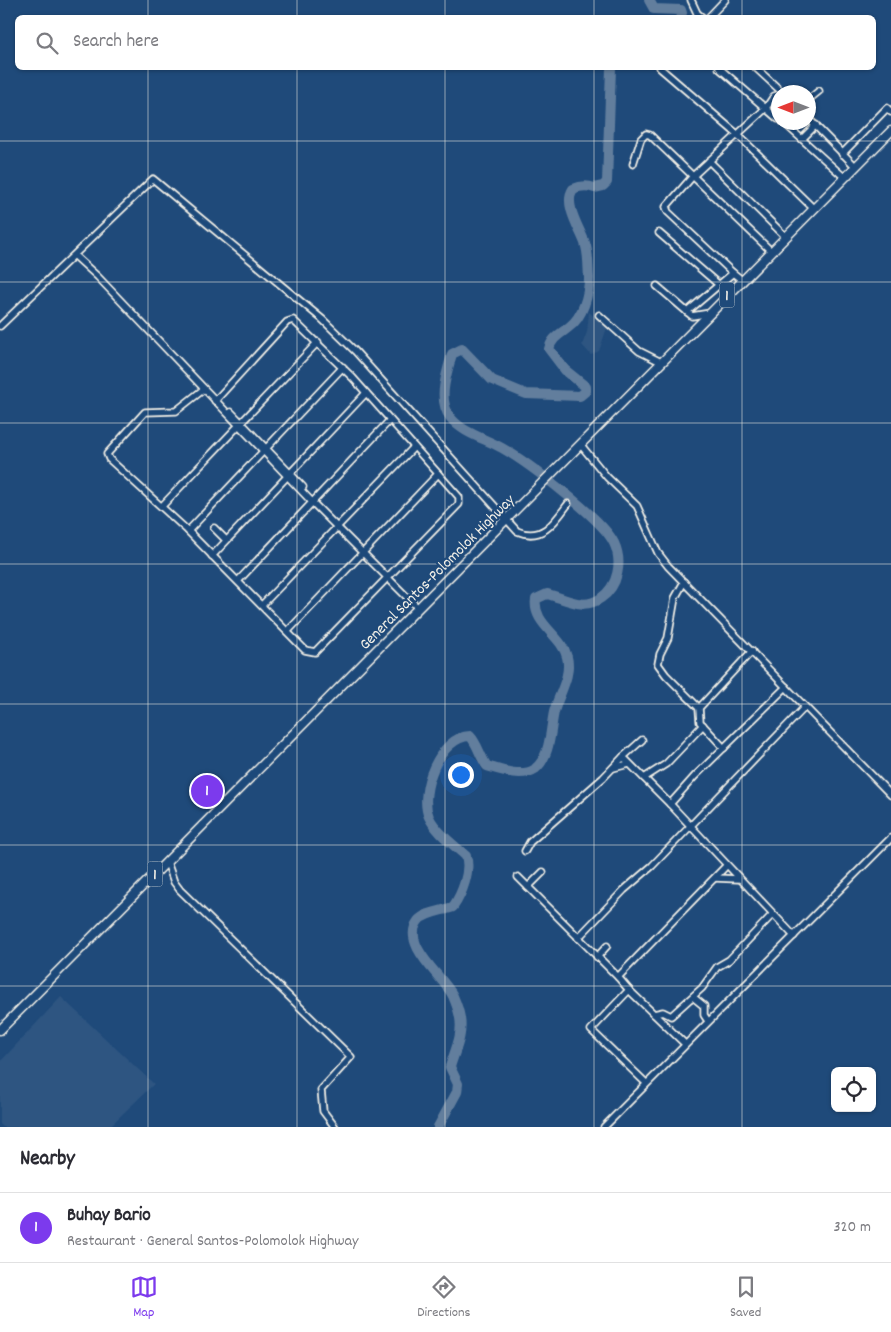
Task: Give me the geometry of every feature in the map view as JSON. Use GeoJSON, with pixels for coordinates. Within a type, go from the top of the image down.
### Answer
{"type":"FeatureCollection","features":[{"type":"Feature","properties":{"kind":"highway","name":"General Santos-Polomolok Highway"},"geometry":{"type":"LineString","coordinates":[[0,1030],[891,131]]}},
{"type":"Feature","properties":{"kind":"street"},"geometry":{"type":"LineString","coordinates":[[691,0],[699,15]]}},
{"type":"Feature","properties":{"kind":"street"},"geometry":{"type":"LineString","coordinates":[[711,15],[725,0]]}},
{"type":"Feature","properties":{"kind":"street"},"geometry":{"type":"LineString","coordinates":[[662,70],[737,134],[814,209]]}},
{"type":"Feature","properties":{"kind":"street"},"geometry":{"type":"LineString","coordinates":[[721,70],[771,113]]}},
{"type":"Feature","properties":{"kind":"street"},"geometry":{"type":"LineString","coordinates":[[758,70],[774,85]]}},
{"type":"Feature","properties":{"kind":"street"},"geometry":{"type":"LineString","coordinates":[[742,280],[666,209],[668,203],[693,176],[766,108],[771,100]]}},
{"type":"Feature","properties":{"kind":"street"},"geometry":{"type":"LineString","coordinates":[[842,154],[873,120],[887,108],[891,112]]}},
{"type":"Feature","properties":{"kind":"street"},"geometry":{"type":"LineString","coordinates":[[816,126],[856,167]]}},
{"type":"Feature","properties":{"kind":"street"},"geometry":{"type":"LineString","coordinates":[[792,130],[845,178]]}},
{"type":"Feature","properties":{"kind":"street"},"geometry":{"type":"LineString","coordinates":[[802,139],[812,130]]}},
{"type":"Feature","properties":{"kind":"street"},"geometry":{"type":"LineString","coordinates":[[632,164],[641,139],[648,134],[771,252]]}},
{"type":"Feature","properties":{"kind":"street"},"geometry":{"type":"LineString","coordinates":[[709,161],[786,237]]}},
{"type":"Feature","properties":{"kind":"street"},"geometry":{"type":"LineString","coordinates":[[0,326],[153,179],[332,328],[505,520],[524,534],[540,533],[552,526],[568,504]]}},
{"type":"Feature","properties":{"kind":"street"},"geometry":{"type":"LineString","coordinates":[[659,233],[718,284]]}},
{"type":"Feature","properties":{"kind":"street"},"geometry":{"type":"LineString","coordinates":[[75,256],[98,277],[106,281],[143,324],[216,400]]}},
{"type":"Feature","properties":{"kind":"street"},"geometry":{"type":"LineString","coordinates":[[688,312],[718,284],[733,273]]}},
{"type":"Feature","properties":{"kind":"street"},"geometry":{"type":"LineString","coordinates":[[657,286],[692,316],[710,313]]}},
{"type":"Feature","properties":{"kind":"street"},"geometry":{"type":"LineString","coordinates":[[599,315],[638,351],[661,362]]}},
{"type":"Feature","properties":{"kind":"street"},"geometry":{"type":"LineString","coordinates":[[204,389],[176,410],[145,412],[107,454],[109,459],[188,531],[308,652],[318,651],[390,580],[460,501],[459,497],[343,367],[297,322],[290,320],[216,400]]}},
{"type":"Feature","properties":{"kind":"street"},"geometry":{"type":"LineString","coordinates":[[162,506],[318,342]]}},
{"type":"Feature","properties":{"kind":"street"},"geometry":{"type":"LineString","coordinates":[[188,531],[343,367]]}},
{"type":"Feature","properties":{"kind":"street"},"geometry":{"type":"LineString","coordinates":[[189,372],[418,608]]}},
{"type":"Feature","properties":{"kind":"street"},"geometry":{"type":"LineString","coordinates":[[212,556],[366,393]]}},
{"type":"Feature","properties":{"kind":"street"},"geometry":{"type":"LineString","coordinates":[[238,581],[390,420]]}},
{"type":"Feature","properties":{"kind":"street"},"geometry":{"type":"LineString","coordinates":[[580,444],[607,477],[637,506],[658,553],[891,795]]}},
{"type":"Feature","properties":{"kind":"street"},"geometry":{"type":"LineString","coordinates":[[262,605],[414,447]]}},
{"type":"Feature","properties":{"kind":"street"},"geometry":{"type":"LineString","coordinates":[[288,631],[438,474]]}},
{"type":"Feature","properties":{"kind":"street"},"geometry":{"type":"LineString","coordinates":[[214,528],[226,540]]}},
{"type":"Feature","properties":{"kind":"street"},"geometry":{"type":"LineString","coordinates":[[684,582],[675,598],[668,638],[660,654],[658,664],[666,675],[699,708]]}},
{"type":"Feature","properties":{"kind":"street"},"geometry":{"type":"LineString","coordinates":[[724,748],[702,726],[699,719],[699,708],[752,651]]}},
{"type":"Feature","properties":{"kind":"street"},"geometry":{"type":"LineString","coordinates":[[670,804],[786,686]]}},
{"type":"Feature","properties":{"kind":"street"},"geometry":{"type":"LineString","coordinates":[[578,938],[624,890],[652,866],[689,825],[805,706]]}},
{"type":"Feature","properties":{"kind":"street"},"geometry":{"type":"LineString","coordinates":[[644,778],[666,764],[702,726]]}},
{"type":"Feature","properties":{"kind":"street"},"geometry":{"type":"LineString","coordinates":[[525,851],[530,842],[642,740]]}},
{"type":"Feature","properties":{"kind":"street"},"geometry":{"type":"LineString","coordinates":[[623,757],[670,804],[738,879],[794,936]]}},
{"type":"Feature","properties":{"kind":"street"},"geometry":{"type":"LineString","coordinates":[[613,768],[629,764]]}},
{"type":"Feature","properties":{"kind":"street"},"geometry":{"type":"LineString","coordinates":[[604,1127],[891,838]]}},
{"type":"Feature","properties":{"kind":"street"},"geometry":{"type":"LineString","coordinates":[[167,862],[174,882],[180,890],[351,1057],[321,1090],[324,1104],[323,1111],[335,1126]]}},
{"type":"Feature","properties":{"kind":"street"},"geometry":{"type":"LineString","coordinates":[[618,977],[726,866]]}},
{"type":"Feature","properties":{"kind":"street"},"geometry":{"type":"LineString","coordinates":[[528,887],[543,872]]}},
{"type":"Feature","properties":{"kind":"street"},"geometry":{"type":"LineString","coordinates":[[518,878],[685,1044]]}},
{"type":"Feature","properties":{"kind":"street"},"geometry":{"type":"LineString","coordinates":[[715,878],[738,879]]}},
{"type":"Feature","properties":{"kind":"street"},"geometry":{"type":"LineString","coordinates":[[654,1014],[663,1012],[673,1016],[693,997],[717,967],[729,960],[772,914]]}},
{"type":"Feature","properties":{"kind":"street"},"geometry":{"type":"LineString","coordinates":[[597,957],[607,946]]}},
{"type":"Feature","properties":{"kind":"street"},"geometry":{"type":"LineString","coordinates":[[629,990],[592,1030],[646,1083]]}},
{"type":"Feature","properties":{"kind":"street"},"geometry":{"type":"LineString","coordinates":[[693,997],[704,1006],[704,1015],[708,1021]]}},
{"type":"Feature","properties":{"kind":"shaded area"},"geometry":{"type":"Polygon","coordinates":[[[589,312],[607,328],[599,351],[591,355],[582,345],[587,332],[589,312]]]}},
{"type":"Feature","properties":{"kind":"shaded area"},"geometry":{"type":"Polygon","coordinates":[[[61,997],[154,1084],[109,1127],[3,1127],[0,1124],[0,1062],[61,997]]]}},
{"type":"Feature","properties":{"kind":"waterway"},"geometry":{"type":"LineString","coordinates":[[649,0],[654,9],[681,10],[681,15]]}},
{"type":"Feature","properties":{"kind":"waterway"},"geometry":{"type":"LineString","coordinates":[[438,1127],[457,1092],[458,1084],[450,1067],[461,1025],[453,996],[419,950],[414,930],[421,918],[453,907],[460,896],[465,882],[467,862],[466,856],[441,833],[429,817],[426,806],[429,780],[434,767],[449,745],[459,738],[470,736],[487,766],[524,773],[530,772],[540,764],[547,750],[554,712],[566,678],[568,664],[564,649],[538,616],[536,599],[547,594],[581,604],[594,602],[607,593],[615,580],[618,566],[617,550],[614,543],[607,533],[580,506],[514,455],[455,423],[446,410],[444,386],[452,354],[462,349],[492,380],[526,394],[580,396],[586,391],[586,387],[565,370],[549,349],[555,339],[574,323],[581,311],[588,291],[587,252],[571,209],[570,195],[573,189],[586,186],[594,188],[603,186],[607,182],[611,70]]}},
{"type":"Feature","properties":{"kind":"place","name":"Buhay Bario"},"geometry":{"type":"Point","coordinates":[207,791]}}]}
